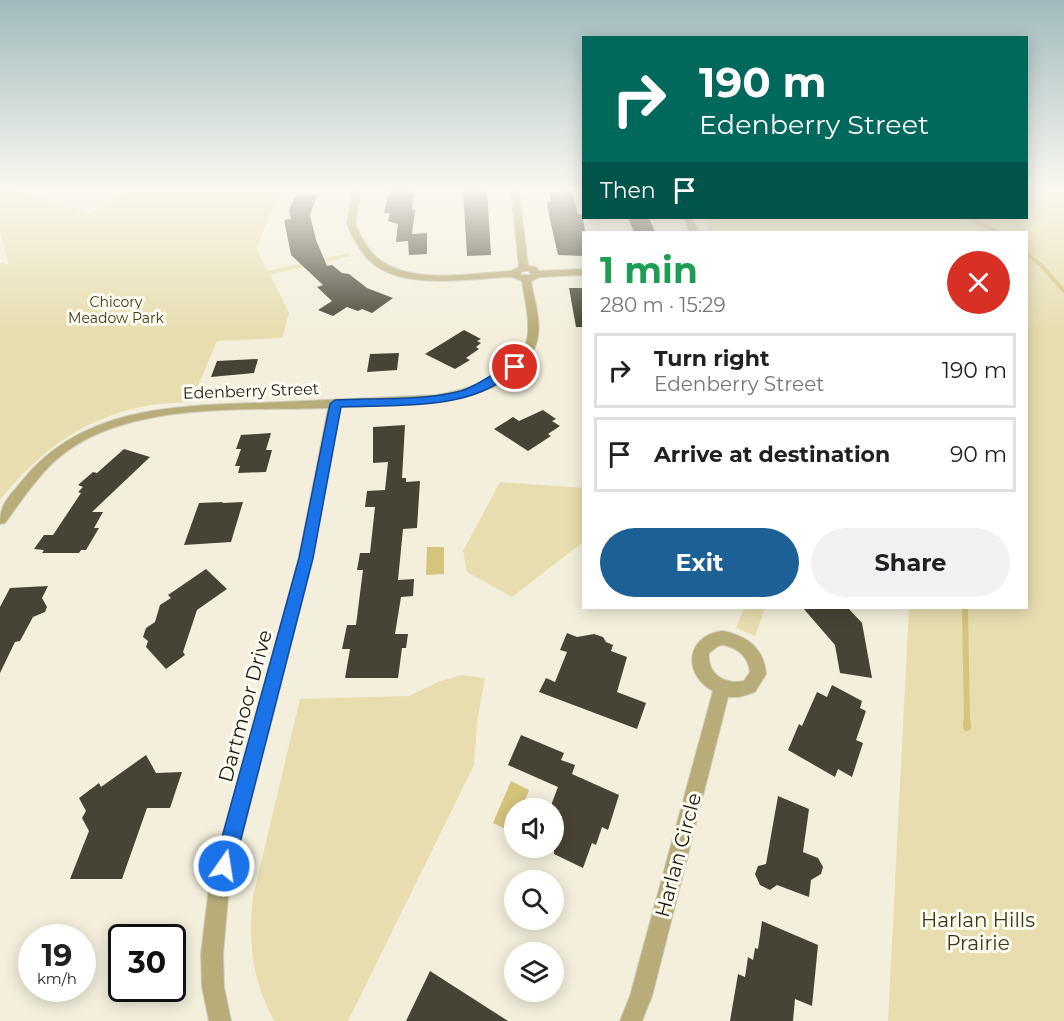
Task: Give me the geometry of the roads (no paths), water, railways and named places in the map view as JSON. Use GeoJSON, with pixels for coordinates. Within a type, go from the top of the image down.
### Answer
{"type":"FeatureCollection","features":[{"type":"Feature","properties":{"kind":"street"},"geometry":{"type":"LineString","coordinates":[[359,237],[372,258],[380,265],[395,272],[419,276],[521,274],[535,277],[537,274],[582,272]]}},
{"type":"Feature","properties":{"kind":"street","name":"Edenberry Street"},"geometry":{"type":"LineString","coordinates":[[0,519],[33,477],[52,458],[82,437],[110,424],[133,417],[177,410],[437,399],[462,394],[500,378],[526,355],[532,340],[533,327],[521,274],[518,237]]}},
{"type":"Feature","properties":{"kind":"street","name":"Dartmoor Drive"},"geometry":{"type":"LineString","coordinates":[[220,1021],[213,992],[211,941],[219,887],[306,558],[335,404]]}},
{"type":"Feature","properties":{"kind":"street","name":"Harlan Circle"},"geometry":{"type":"LineString","coordinates":[[631,1021],[641,996],[722,688]]}},
{"type":"Feature","properties":{"kind":"waterway"},"geometry":{"type":"LineString","coordinates":[[1028,255],[1042,266],[1064,291]]}},
{"type":"Feature","properties":{"kind":"waterway"},"geometry":{"type":"LineString","coordinates":[[965,609],[967,725]]}},
{"type":"Feature","properties":{"kind":"park label","name":"Chicory Meadow Park"},"geometry":{"type":"Point","coordinates":[116,310]}},
{"type":"Feature","properties":{"kind":"park label","name":"Harlan Hills Prairie"},"geometry":{"type":"Point","coordinates":[978,932]}}]}
